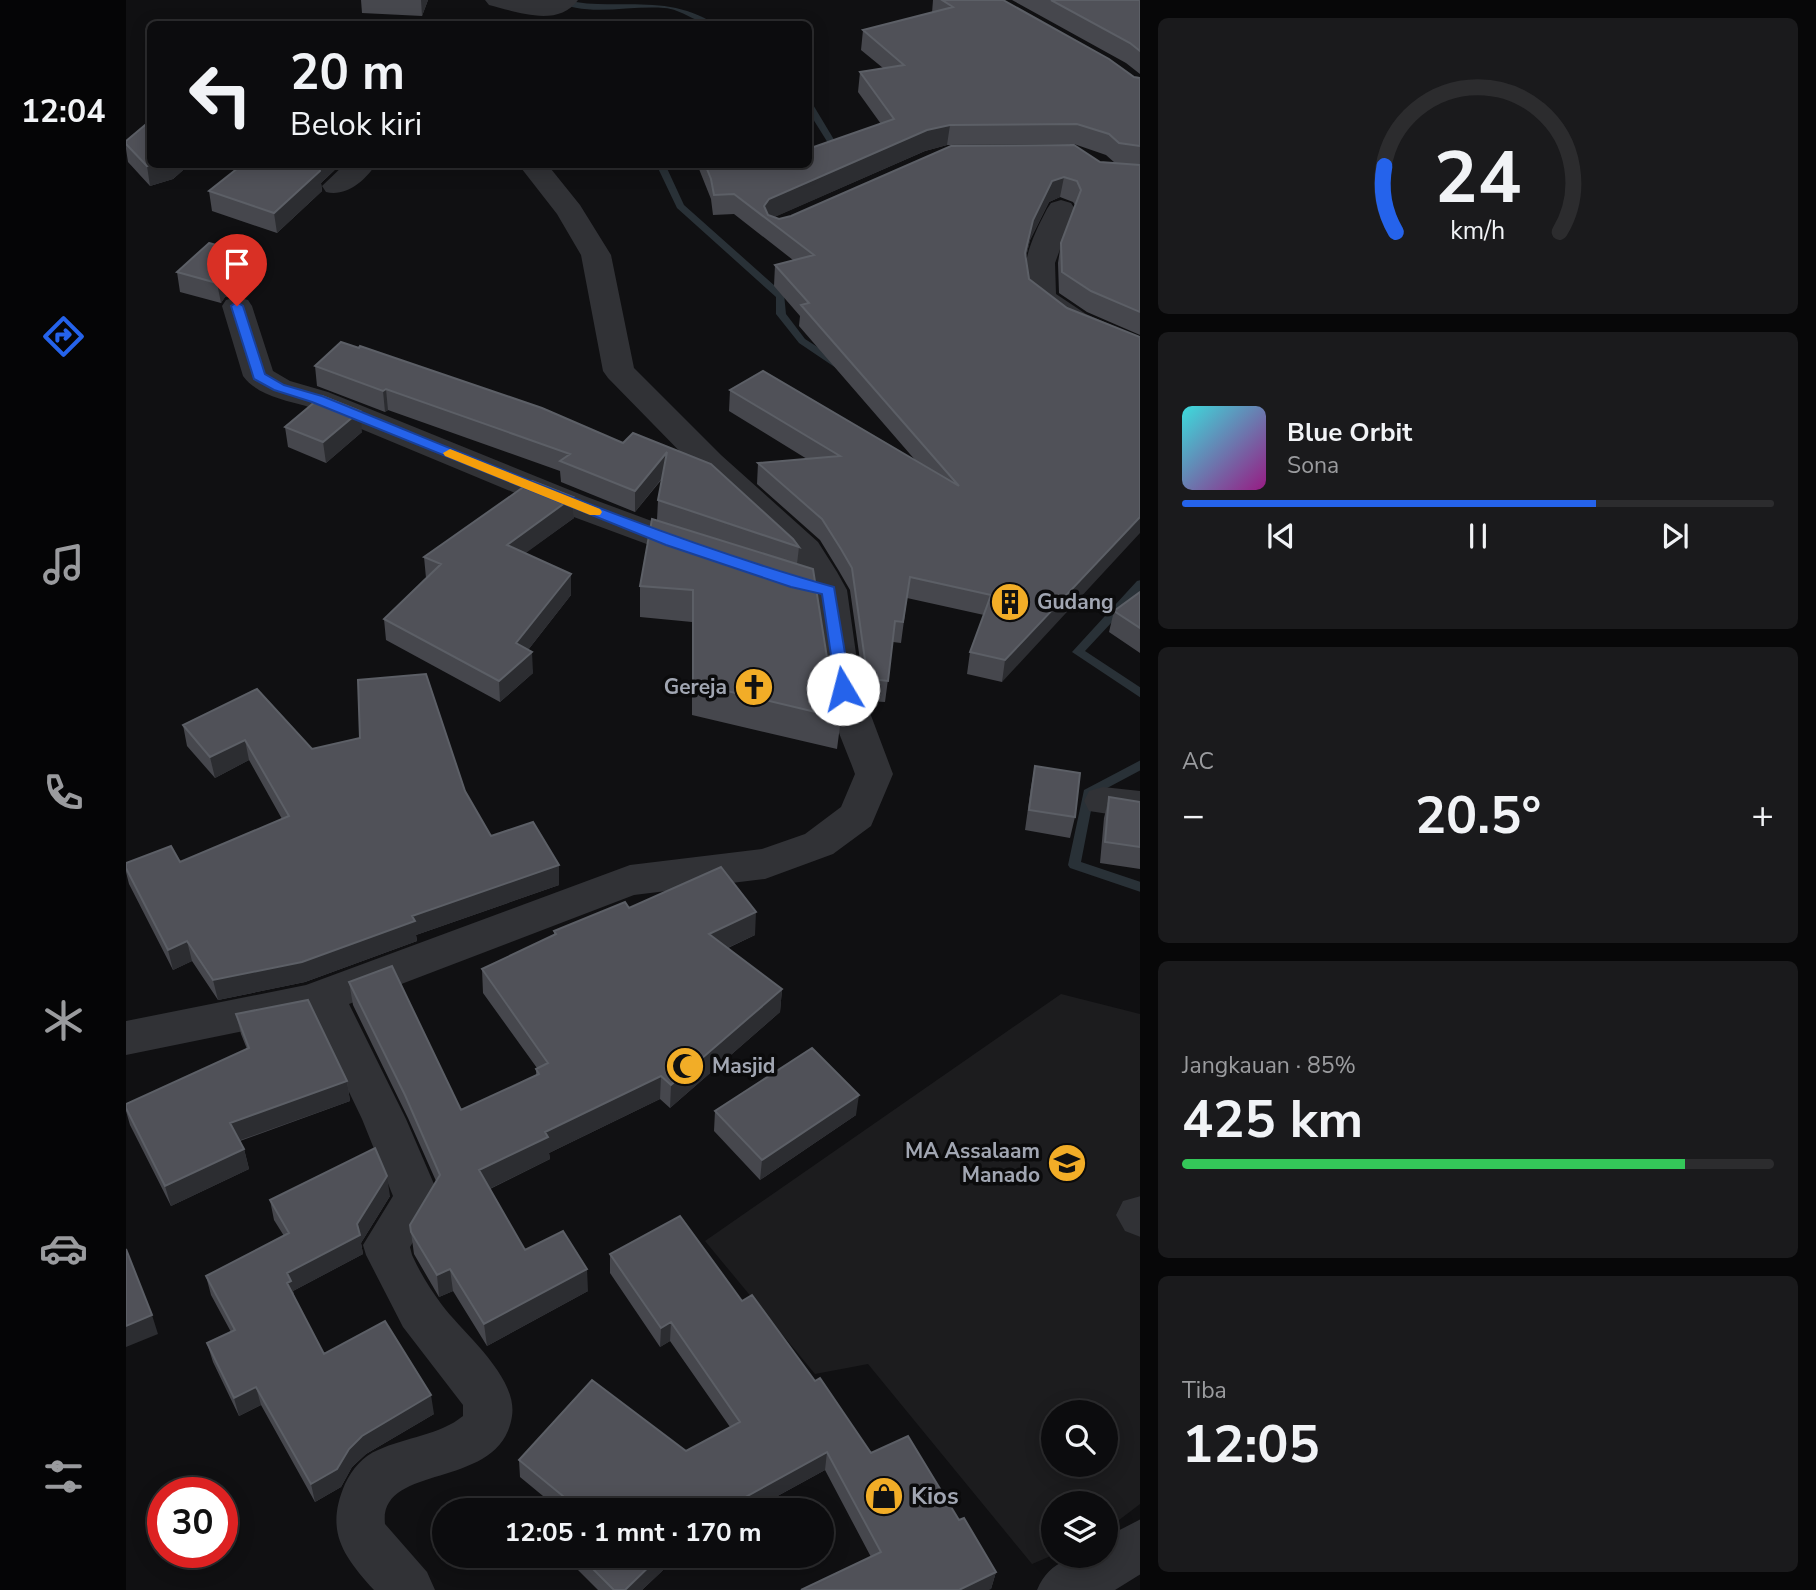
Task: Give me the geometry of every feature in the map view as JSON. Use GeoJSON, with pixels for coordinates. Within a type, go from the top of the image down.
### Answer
{"type":"FeatureCollection","features":[{"type":"Feature","properties":{"kind":"street"},"geometry":{"type":"LineString","coordinates":[[498,0],[555,6],[576,21]]}},
{"type":"Feature","properties":{"kind":"street"},"geometry":{"type":"LineString","coordinates":[[336,186],[357,168]]}},
{"type":"Feature","properties":{"kind":"street"},"geometry":{"type":"LineString","coordinates":[[126,1038],[182,1029],[324,995],[630,880],[765,864],[819,844],[857,816],[874,774],[843,689],[828,590],[806,550],[701,454],[619,371],[596,255],[570,211],[535,168]]}},
{"type":"Feature","properties":{"kind":"street"},"geometry":{"type":"LineString","coordinates":[[1061,209],[1044,244],[1037,280],[1042,298],[1075,320],[1140,350]]}},
{"type":"Feature","properties":{"kind":"street"},"geometry":{"type":"LineString","coordinates":[[237,306],[259,376],[279,388],[317,399],[587,509],[733,563]]}},
{"type":"Feature","properties":{"kind":"street"},"geometry":{"type":"LineString","coordinates":[[783,579],[828,590]]}},
{"type":"Feature","properties":{"kind":"street"},"geometry":{"type":"LineString","coordinates":[[324,995],[384,1119],[417,1198],[386,1245],[391,1262],[426,1321],[483,1390],[489,1415],[482,1432],[464,1446],[388,1467],[369,1486],[358,1511],[362,1532],[409,1590]]}},
{"type":"Feature","properties":{"kind":"street"},"geometry":{"type":"LineString","coordinates":[[1063,1590],[1106,1567],[1140,1544]]}},
{"type":"Feature","properties":{"kind":"shaded area"},"geometry":{"type":"Polygon","coordinates":[[[1061,994],[1140,1014],[1140,1504],[1118,1521],[1118,1491],[1041,1491],[1041,1560],[1032,1564],[868,1364],[815,1374],[705,1241],[1061,994]]]}},
{"type":"Feature","properties":{"kind":"building"},"geometry":{"type":"Polygon","coordinates":[[[942,0],[1003,0],[1140,78],[1140,146],[1119,143],[1109,134],[1077,124],[950,125],[927,130],[769,199],[764,206],[768,215],[779,219],[791,216],[951,146],[1074,145],[1100,162],[1140,165],[1140,312],[1091,291],[1062,272],[1061,243],[1081,190],[1077,181],[1064,177],[1052,181],[1033,220],[1025,253],[1029,279],[1067,308],[1140,337],[1140,517],[1005,660],[970,652],[991,595],[910,577],[903,622],[895,621],[888,681],[871,679],[866,667],[852,568],[841,549],[822,519],[758,463],[840,456],[730,390],[763,371],[959,486],[801,305],[809,303],[775,265],[814,255],[734,194],[714,195],[707,168],[812,168],[812,148],[894,119],[860,72],[904,65],[863,30],[953,7],[942,0]]]}},
{"type":"Feature","properties":{"kind":"building"},"geometry":{"type":"Polygon","coordinates":[[[1051,0],[1140,0],[1140,51],[1130,43],[1051,0]]]}},
{"type":"Feature","properties":{"kind":"building"},"geometry":{"type":"Polygon","coordinates":[[[147,124],[147,166],[126,144],[126,141],[147,124]]]}},
{"type":"Feature","properties":{"kind":"building"},"geometry":{"type":"Polygon","coordinates":[[[238,168],[319,168],[320,171],[274,213],[209,191],[238,168]]]}},
{"type":"Feature","properties":{"kind":"building"},"geometry":{"type":"Polygon","coordinates":[[[209,243],[253,255],[232,274],[222,277],[217,283],[177,272],[209,243]]]}},
{"type":"Feature","properties":{"kind":"building"},"geometry":{"type":"Polygon","coordinates":[[[341,342],[359,348],[360,346],[542,408],[623,443],[633,433],[711,464],[799,547],[658,500],[667,452],[635,491],[560,461],[570,454],[315,366],[341,342]]]}},
{"type":"Feature","properties":{"kind":"building"},"geometry":{"type":"Polygon","coordinates":[[[322,396],[360,411],[323,442],[285,427],[322,396]]]}},
{"type":"Feature","properties":{"kind":"building"},"geometry":{"type":"Polygon","coordinates":[[[532,481],[573,497],[507,545],[571,574],[516,643],[532,652],[499,681],[384,619],[441,564],[424,557],[532,481]]]}},
{"type":"Feature","properties":{"kind":"building"},"geometry":{"type":"Polygon","coordinates":[[[652,519],[813,569],[828,664],[821,664],[841,718],[693,683],[693,590],[640,586],[652,519]]]}},
{"type":"Feature","properties":{"kind":"building"},"geometry":{"type":"Polygon","coordinates":[[[1140,592],[1140,628],[1114,611],[1140,592]]]}},
{"type":"Feature","properties":{"kind":"building"},"geometry":{"type":"Polygon","coordinates":[[[426,674],[465,791],[491,836],[533,822],[559,865],[412,916],[415,921],[302,962],[213,980],[187,941],[168,950],[126,868],[126,863],[171,846],[180,862],[289,816],[245,740],[210,757],[183,725],[257,689],[312,749],[360,738],[358,680],[426,674]]]}},
{"type":"Feature","properties":{"kind":"building"},"geometry":{"type":"Polygon","coordinates":[[[1035,766],[1080,773],[1075,817],[1029,810],[1035,766]]]}},
{"type":"Feature","properties":{"kind":"building"},"geometry":{"type":"Polygon","coordinates":[[[1109,797],[1140,802],[1140,847],[1105,842],[1109,797]]]}},
{"type":"Feature","properties":{"kind":"building"},"geometry":{"type":"Polygon","coordinates":[[[721,867],[756,912],[709,934],[782,989],[671,1085],[661,1076],[545,1132],[548,1137],[479,1170],[525,1250],[563,1231],[587,1269],[484,1324],[450,1269],[437,1275],[411,1232],[410,1225],[440,1175],[405,1095],[349,982],[392,966],[461,1110],[539,1074],[536,1069],[548,1063],[482,969],[556,934],[554,931],[625,902],[629,908],[721,867]]]}},
{"type":"Feature","properties":{"kind":"building"},"geometry":{"type":"Polygon","coordinates":[[[308,1000],[347,1081],[230,1123],[244,1149],[165,1186],[126,1104],[249,1048],[236,1014],[308,1000]]]}},
{"type":"Feature","properties":{"kind":"building"},"geometry":{"type":"Polygon","coordinates":[[[812,1048],[859,1095],[762,1160],[715,1111],[812,1048]]]}},
{"type":"Feature","properties":{"kind":"building"},"geometry":{"type":"Polygon","coordinates":[[[375,1148],[387,1176],[357,1224],[360,1235],[287,1273],[291,1281],[287,1283],[324,1354],[385,1321],[431,1395],[362,1436],[349,1449],[337,1469],[311,1484],[256,1387],[234,1398],[207,1343],[235,1330],[206,1276],[289,1233],[270,1200],[375,1148]]]}},
{"type":"Feature","properties":{"kind":"building"},"geometry":{"type":"Polygon","coordinates":[[[680,1216],[742,1301],[752,1295],[815,1381],[820,1378],[871,1453],[908,1436],[959,1520],[964,1518],[996,1572],[959,1590],[801,1590],[881,1552],[827,1452],[744,1498],[565,1498],[519,1460],[592,1380],[686,1451],[740,1422],[671,1322],[661,1328],[610,1254],[680,1216]]]}},
{"type":"Feature","properties":{"kind":"building"},"geometry":{"type":"Polygon","coordinates":[[[126,1249],[152,1315],[126,1326],[126,1249]]]}},
{"type":"Feature","properties":{"kind":"building"},"geometry":{"type":"Polygon","coordinates":[[[592,1568],[648,1568],[625,1590],[614,1590],[592,1568]]]}},
{"type":"Feature","properties":{"kind":"waterway"},"geometry":{"type":"LineString","coordinates":[[558,0],[600,7],[663,5],[677,7],[706,21]]}},
{"type":"Feature","properties":{"kind":"waterway"},"geometry":{"type":"LineString","coordinates":[[812,110],[832,143],[830,154],[812,158]]}},
{"type":"Feature","properties":{"kind":"waterway"},"geometry":{"type":"LineString","coordinates":[[662,168],[680,206],[781,296],[781,314],[802,341],[840,366]]}},
{"type":"Feature","properties":{"kind":"waterway"},"geometry":{"type":"LineString","coordinates":[[1140,585],[1078,652],[1140,693]]}},
{"type":"Feature","properties":{"kind":"waterway"},"geometry":{"type":"LineString","coordinates":[[1140,765],[1088,793],[1074,865],[1140,887]]}},
{"type":"Feature","properties":{"kind":"slow traffic"},"geometry":{"type":"LineString","coordinates":[[450,453],[595,512]]}},
{"type":"Feature","properties":{"kind":"place","name":"Gudang"},"geometry":{"type":"Point","coordinates":[1010,602]}},
{"type":"Feature","properties":{"kind":"place","name":"Gereja"},"geometry":{"type":"Point","coordinates":[754,687]}},
{"type":"Feature","properties":{"kind":"place","name":"Masjid"},"geometry":{"type":"Point","coordinates":[685,1066]}},
{"type":"Feature","properties":{"kind":"place","name":"MA Assalaam Manado"},"geometry":{"type":"Point","coordinates":[1067,1163]}},
{"type":"Feature","properties":{"kind":"place","name":"Kios"},"geometry":{"type":"Point","coordinates":[884,1496]}},
{"type":"Feature","properties":{"kind":"route"},"geometry":{"type":"LineString","coordinates":[[237,306],[244,336],[259,376],[279,388],[317,399],[671,542],[796,583],[828,590],[843,689]]}}]}
